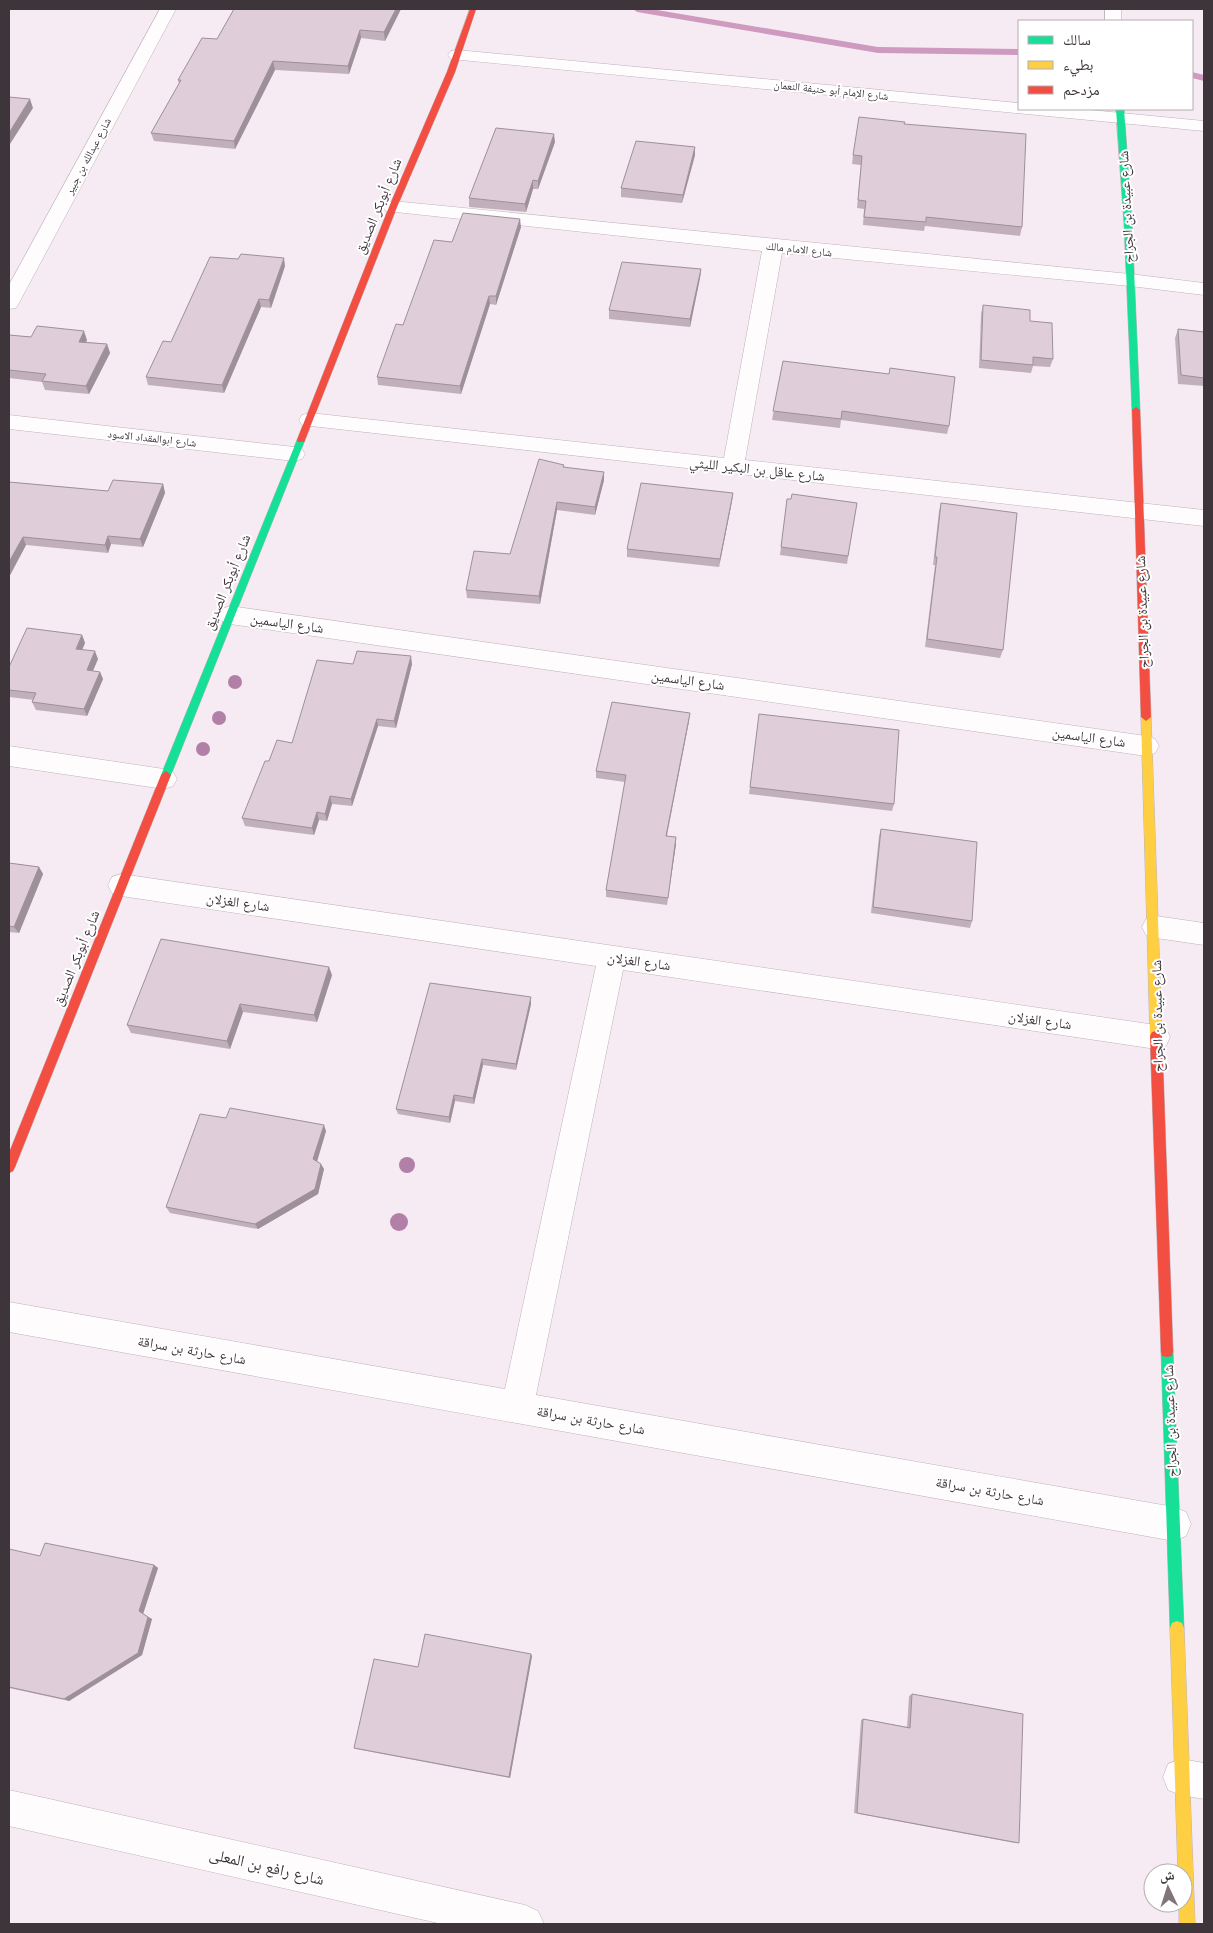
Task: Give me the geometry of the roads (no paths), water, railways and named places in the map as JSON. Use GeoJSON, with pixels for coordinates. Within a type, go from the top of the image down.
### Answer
{"type":"FeatureCollection","features":[{"type":"Feature","properties":{"kind":"street","name":"شارع عبدالله بن جبير"},"geometry":{"type":"LineString","coordinates":[[9,303],[168,9]]}},
{"type":"Feature","properties":{"kind":"street","name":"شارع أبوبكر الصديق"},"geometry":{"type":"LineString","coordinates":[[9,1167],[294,454],[310,420],[393,207],[451,72],[473,9]]}},
{"type":"Feature","properties":{"kind":"street","name":"شارع الإمام أبو حنيفة النعمان"},"geometry":{"type":"LineString","coordinates":[[457,55],[1018,105]]}},
{"type":"Feature","properties":{"kind":"street","name":"شارع الإمام أبو حنيفة النعمان"},"geometry":{"type":"LineString","coordinates":[[1076,110],[1121,114],[1204,126]]}},
{"type":"Feature","properties":{"kind":"street","name":"شارع عبيدة بن الجراح"},"geometry":{"type":"LineString","coordinates":[[1121,114],[1130,280],[1146,746],[1156,928],[1156,1037],[1174,1524],[1193,1779],[1187,1924]]}},
{"type":"Feature","properties":{"kind":"street","name":"شارع الامام مالك"},"geometry":{"type":"LineString","coordinates":[[393,207],[1130,280],[1204,289]]}},
{"type":"Feature","properties":{"kind":"street"},"geometry":{"type":"LineString","coordinates":[[732,466],[773,246]]}},
{"type":"Feature","properties":{"kind":"street","name":"شارع عاقل بن البكير الليثي"},"geometry":{"type":"LineString","coordinates":[[310,420],[1204,518]]}},
{"type":"Feature","properties":{"kind":"street","name":"شارع ابوالمقداد الاسود"},"geometry":{"type":"LineString","coordinates":[[9,422],[294,454]]}},
{"type":"Feature","properties":{"kind":"street","name":"شارع الياسمين"},"geometry":{"type":"LineString","coordinates":[[230,615],[1146,746]]}},
{"type":"Feature","properties":{"kind":"street"},"geometry":{"type":"LineString","coordinates":[[9,756],[164,779]]}},
{"type":"Feature","properties":{"kind":"street","name":"شارع الغزلان"},"geometry":{"type":"LineString","coordinates":[[122,885],[1156,1037]]}},
{"type":"Feature","properties":{"kind":"street"},"geometry":{"type":"LineString","coordinates":[[1156,928],[1204,934]]}},
{"type":"Feature","properties":{"kind":"street"},"geometry":{"type":"LineString","coordinates":[[517,1407],[612,957]]}},
{"type":"Feature","properties":{"kind":"street","name":"شارع حارثة بن سراقة"},"geometry":{"type":"LineString","coordinates":[[9,1317],[1174,1524]]}},
{"type":"Feature","properties":{"kind":"street","name":"شارع رافع بن المعلى"},"geometry":{"type":"LineString","coordinates":[[9,1808],[525,1924]]}},
{"type":"Feature","properties":{"kind":"waterway"},"geometry":{"type":"LineString","coordinates":[[637,9],[878,50],[1018,52]]}},
{"type":"Feature","properties":{"kind":"waterway"},"geometry":{"type":"LineString","coordinates":[[1193,75],[1204,78]]}}]}
